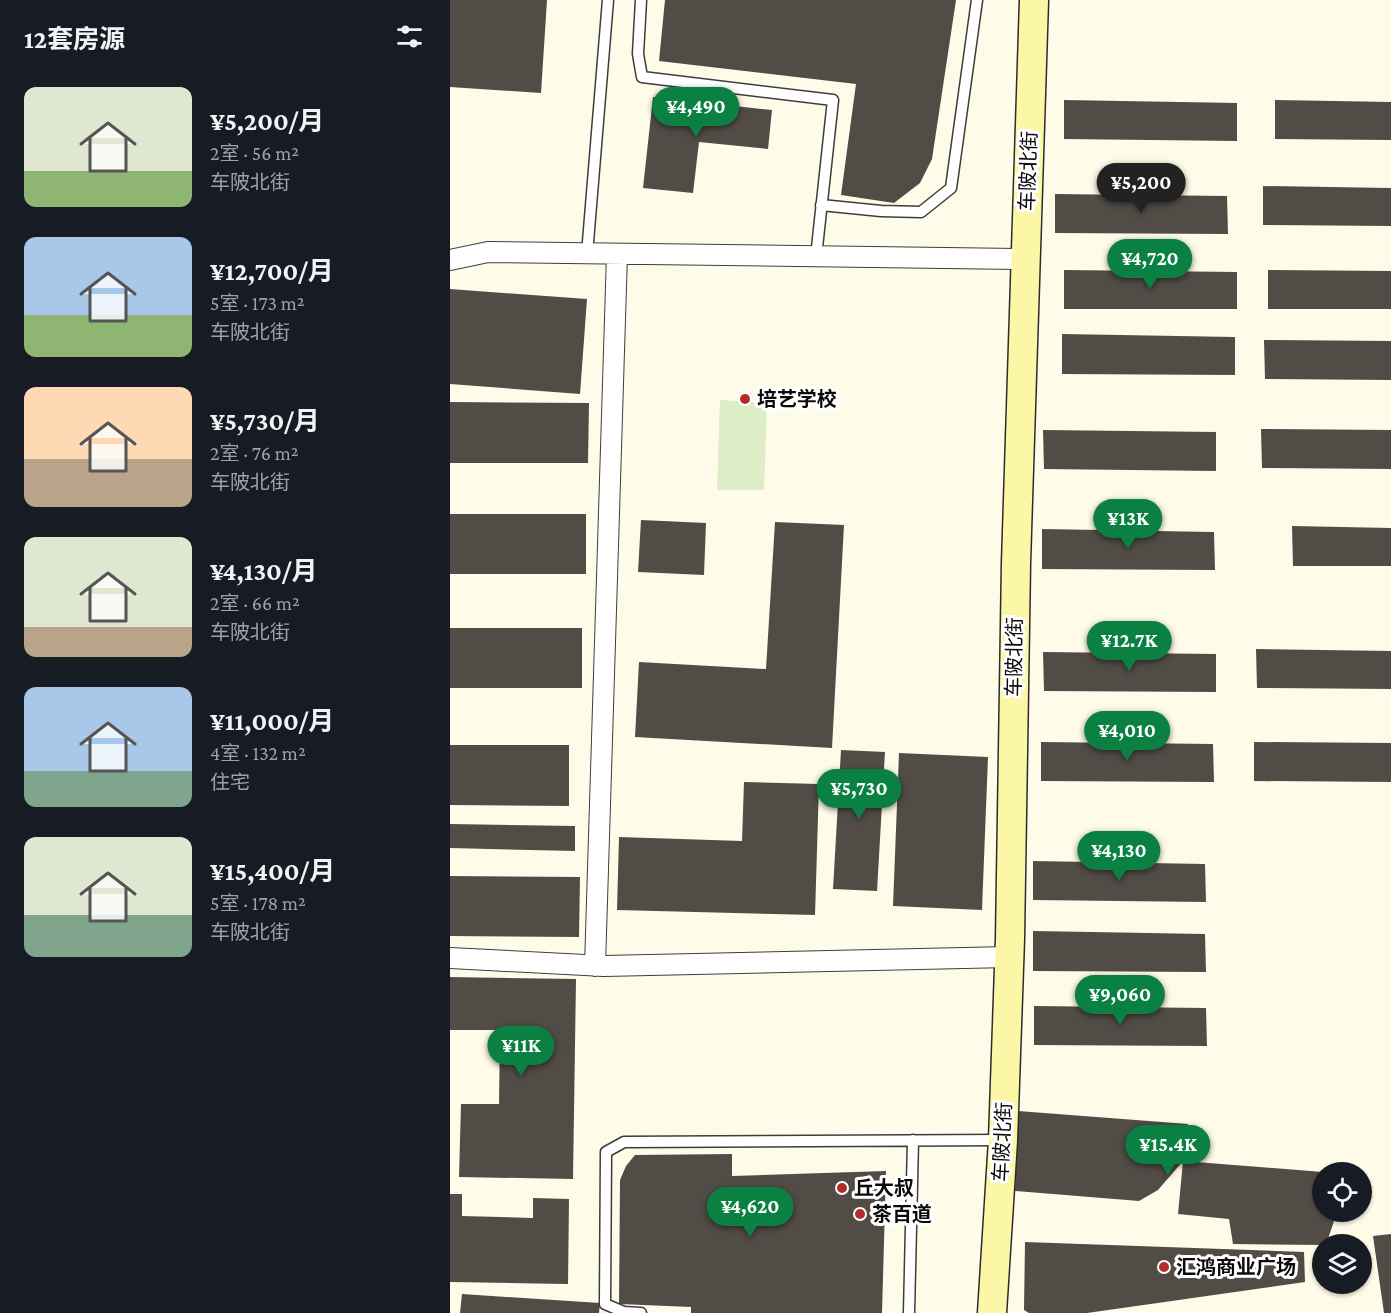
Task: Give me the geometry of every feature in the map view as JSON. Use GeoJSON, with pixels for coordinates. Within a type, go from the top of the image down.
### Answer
{"type":"FeatureCollection","features":[{"type":"Feature","properties":{"kind":"street","name":"车陂北街"},"geometry":{"type":"LineString","coordinates":[[992,1313],[1003,1140],[1009,957],[1016,574],[1034,0]]}},
{"type":"Feature","properties":{"kind":"street"},"geometry":{"type":"LineString","coordinates":[[450,260],[488,252],[1025,260]]}},
{"type":"Feature","properties":{"kind":"street"},"geometry":{"type":"LineString","coordinates":[[595,966],[617,254]]}},
{"type":"Feature","properties":{"kind":"street"},"geometry":{"type":"LineString","coordinates":[[450,958],[595,966],[1009,957]]}},
{"type":"Feature","properties":{"kind":"lane"},"geometry":{"type":"LineString","coordinates":[[587,254],[608,0]]}},
{"type":"Feature","properties":{"kind":"lane"},"geometry":{"type":"LineString","coordinates":[[641,0],[638,54],[642,77],[833,100],[816,257]]}},
{"type":"Feature","properties":{"kind":"lane"},"geometry":{"type":"LineString","coordinates":[[821,205],[880,211],[921,212],[951,188],[977,0]]}},
{"type":"Feature","properties":{"kind":"lane"},"geometry":{"type":"LineString","coordinates":[[909,1313],[913,1140]]}},
{"type":"Feature","properties":{"kind":"lane"},"geometry":{"type":"LineString","coordinates":[[642,1313],[624,1312],[605,1304],[606,1152],[624,1142],[1003,1140]]}},
{"type":"Feature","properties":{"kind":"green space"},"geometry":{"type":"Polygon","coordinates":[[[720,400],[767,403],[764,490],[717,490],[720,400]]]}},
{"type":"Feature","properties":{"kind":"building"},"geometry":{"type":"Polygon","coordinates":[[[450,0],[547,0],[541,93],[450,87],[450,0]]]}},
{"type":"Feature","properties":{"kind":"building"},"geometry":{"type":"Polygon","coordinates":[[[665,0],[956,0],[932,159],[920,183],[894,203],[841,195],[856,84],[659,61],[665,0]]]}},
{"type":"Feature","properties":{"kind":"building"},"geometry":{"type":"Polygon","coordinates":[[[653,97],[772,110],[768,149],[699,142],[693,193],[643,188],[653,97]]]}},
{"type":"Feature","properties":{"kind":"building"},"geometry":{"type":"Polygon","coordinates":[[[1064,100],[1237,103],[1237,141],[1064,139],[1064,100]]]}},
{"type":"Feature","properties":{"kind":"building"},"geometry":{"type":"Polygon","coordinates":[[[1275,100],[1391,102],[1391,140],[1275,139],[1275,100]]]}},
{"type":"Feature","properties":{"kind":"building"},"geometry":{"type":"Polygon","coordinates":[[[1263,186],[1391,188],[1391,226],[1263,225],[1263,186]]]}},
{"type":"Feature","properties":{"kind":"building"},"geometry":{"type":"Polygon","coordinates":[[[1055,194],[1227,196],[1228,234],[1055,233],[1055,194]]]}},
{"type":"Feature","properties":{"kind":"building"},"geometry":{"type":"Polygon","coordinates":[[[1064,270],[1237,272],[1237,309],[1064,309],[1064,270]]]}},
{"type":"Feature","properties":{"kind":"building"},"geometry":{"type":"Polygon","coordinates":[[[1268,270],[1391,271],[1391,309],[1268,309],[1268,270]]]}},
{"type":"Feature","properties":{"kind":"building"},"geometry":{"type":"Polygon","coordinates":[[[450,289],[587,299],[580,394],[450,384],[450,289]]]}},
{"type":"Feature","properties":{"kind":"building"},"geometry":{"type":"Polygon","coordinates":[[[1062,334],[1235,337],[1235,375],[1062,374],[1062,334]]]}},
{"type":"Feature","properties":{"kind":"building"},"geometry":{"type":"Polygon","coordinates":[[[1264,340],[1391,341],[1391,380],[1265,379],[1264,340]]]}},
{"type":"Feature","properties":{"kind":"building"},"geometry":{"type":"Polygon","coordinates":[[[450,402],[589,403],[588,463],[450,463],[450,402]]]}},
{"type":"Feature","properties":{"kind":"building"},"geometry":{"type":"Polygon","coordinates":[[[1261,429],[1391,430],[1391,469],[1262,468],[1261,429]]]}},
{"type":"Feature","properties":{"kind":"building"},"geometry":{"type":"Polygon","coordinates":[[[1043,430],[1216,432],[1216,471],[1044,469],[1043,430]]]}},
{"type":"Feature","properties":{"kind":"building"},"geometry":{"type":"Polygon","coordinates":[[[450,514],[586,514],[586,574],[450,574],[450,514]]]}},
{"type":"Feature","properties":{"kind":"building"},"geometry":{"type":"Polygon","coordinates":[[[641,520],[706,523],[704,575],[638,572],[641,520]]]}},
{"type":"Feature","properties":{"kind":"building"},"geometry":{"type":"Polygon","coordinates":[[[775,522],[844,525],[832,748],[635,737],[639,662],[766,669],[775,522]]]}},
{"type":"Feature","properties":{"kind":"building"},"geometry":{"type":"Polygon","coordinates":[[[1292,526],[1391,528],[1391,566],[1293,566],[1292,526]]]}},
{"type":"Feature","properties":{"kind":"building"},"geometry":{"type":"Polygon","coordinates":[[[1042,529],[1214,532],[1215,570],[1042,569],[1042,529]]]}},
{"type":"Feature","properties":{"kind":"building"},"geometry":{"type":"Polygon","coordinates":[[[450,628],[582,628],[582,688],[450,688],[450,628]]]}},
{"type":"Feature","properties":{"kind":"building"},"geometry":{"type":"Polygon","coordinates":[[[1256,649],[1391,651],[1391,689],[1257,688],[1256,649]]]}},
{"type":"Feature","properties":{"kind":"building"},"geometry":{"type":"Polygon","coordinates":[[[1043,652],[1216,654],[1216,692],[1044,691],[1043,652]]]}},
{"type":"Feature","properties":{"kind":"building"},"geometry":{"type":"Polygon","coordinates":[[[1041,742],[1213,744],[1214,782],[1041,781],[1041,742]]]}},
{"type":"Feature","properties":{"kind":"building"},"geometry":{"type":"Polygon","coordinates":[[[1254,742],[1391,743],[1391,782],[1254,781],[1254,742]]]}},
{"type":"Feature","properties":{"kind":"building"},"geometry":{"type":"Polygon","coordinates":[[[450,745],[569,745],[569,806],[450,805],[450,745]]]}},
{"type":"Feature","properties":{"kind":"building"},"geometry":{"type":"Polygon","coordinates":[[[841,750],[885,752],[877,891],[833,889],[841,750]]]}},
{"type":"Feature","properties":{"kind":"building"},"geometry":{"type":"Polygon","coordinates":[[[899,753],[988,757],[982,910],[893,906],[899,753]]]}},
{"type":"Feature","properties":{"kind":"building"},"geometry":{"type":"Polygon","coordinates":[[[744,782],[819,784],[815,915],[617,910],[619,837],[742,841],[744,782]]]}},
{"type":"Feature","properties":{"kind":"building"},"geometry":{"type":"Polygon","coordinates":[[[450,824],[575,826],[575,851],[450,848],[450,824]]]}},
{"type":"Feature","properties":{"kind":"building"},"geometry":{"type":"Polygon","coordinates":[[[1033,861],[1205,864],[1206,902],[1033,900],[1033,861]]]}},
{"type":"Feature","properties":{"kind":"building"},"geometry":{"type":"Polygon","coordinates":[[[450,876],[580,877],[579,937],[450,936],[450,876]]]}},
{"type":"Feature","properties":{"kind":"building"},"geometry":{"type":"Polygon","coordinates":[[[1033,931],[1205,934],[1206,972],[1033,971],[1033,931]]]}},
{"type":"Feature","properties":{"kind":"building"},"geometry":{"type":"Polygon","coordinates":[[[450,977],[576,979],[573,1179],[459,1177],[461,1104],[499,1104],[500,1030],[450,1030],[450,977]]]}},
{"type":"Feature","properties":{"kind":"building"},"geometry":{"type":"Polygon","coordinates":[[[1034,1006],[1206,1008],[1207,1046],[1034,1045],[1034,1006]]]}},
{"type":"Feature","properties":{"kind":"building"},"geometry":{"type":"Polygon","coordinates":[[[1018,1111],[1188,1124],[1183,1161],[1158,1190],[1139,1201],[1015,1191],[1018,1111]]]}},
{"type":"Feature","properties":{"kind":"building"},"geometry":{"type":"Polygon","coordinates":[[[732,1154],[732,1176],[886,1171],[882,1313],[691,1313],[691,1307],[619,1304],[620,1180],[626,1166],[635,1155],[732,1154]]]}},
{"type":"Feature","properties":{"kind":"building"},"geometry":{"type":"Polygon","coordinates":[[[1183,1161],[1312,1171],[1312,1222],[1334,1222],[1330,1234],[1312,1234],[1312,1245],[1233,1244],[1229,1219],[1178,1214],[1183,1161]]]}},
{"type":"Feature","properties":{"kind":"building"},"geometry":{"type":"Polygon","coordinates":[[[450,1194],[462,1194],[462,1216],[533,1218],[533,1198],[569,1199],[568,1284],[450,1282],[450,1194]]]}},
{"type":"Feature","properties":{"kind":"building"},"geometry":{"type":"Polygon","coordinates":[[[1391,1234],[1391,1313],[1384,1313],[1373,1236],[1391,1234]]]}},
{"type":"Feature","properties":{"kind":"building","name":"汇鸿商业广场"},"geometry":{"type":"Polygon","coordinates":[[[1025,1242],[1304,1252],[1305,1282],[1087,1313],[1029,1313],[1024,1310],[1025,1242]]]}},
{"type":"Feature","properties":{"kind":"building"},"geometry":{"type":"Polygon","coordinates":[[[462,1294],[600,1303],[599,1313],[460,1313],[462,1294]]]}},
{"type":"Feature","properties":{"kind":"place","name":"培艺学校"},"geometry":{"type":"Point","coordinates":[745,399]}},
{"type":"Feature","properties":{"kind":"place","name":"丘大叔"},"geometry":{"type":"Point","coordinates":[842,1188]}},
{"type":"Feature","properties":{"kind":"place","name":"茶百道"},"geometry":{"type":"Point","coordinates":[860,1214]}},
{"type":"Feature","properties":{"kind":"place","name":"汇鸿商业广场"},"geometry":{"type":"Point","coordinates":[1164,1267]}}]}
